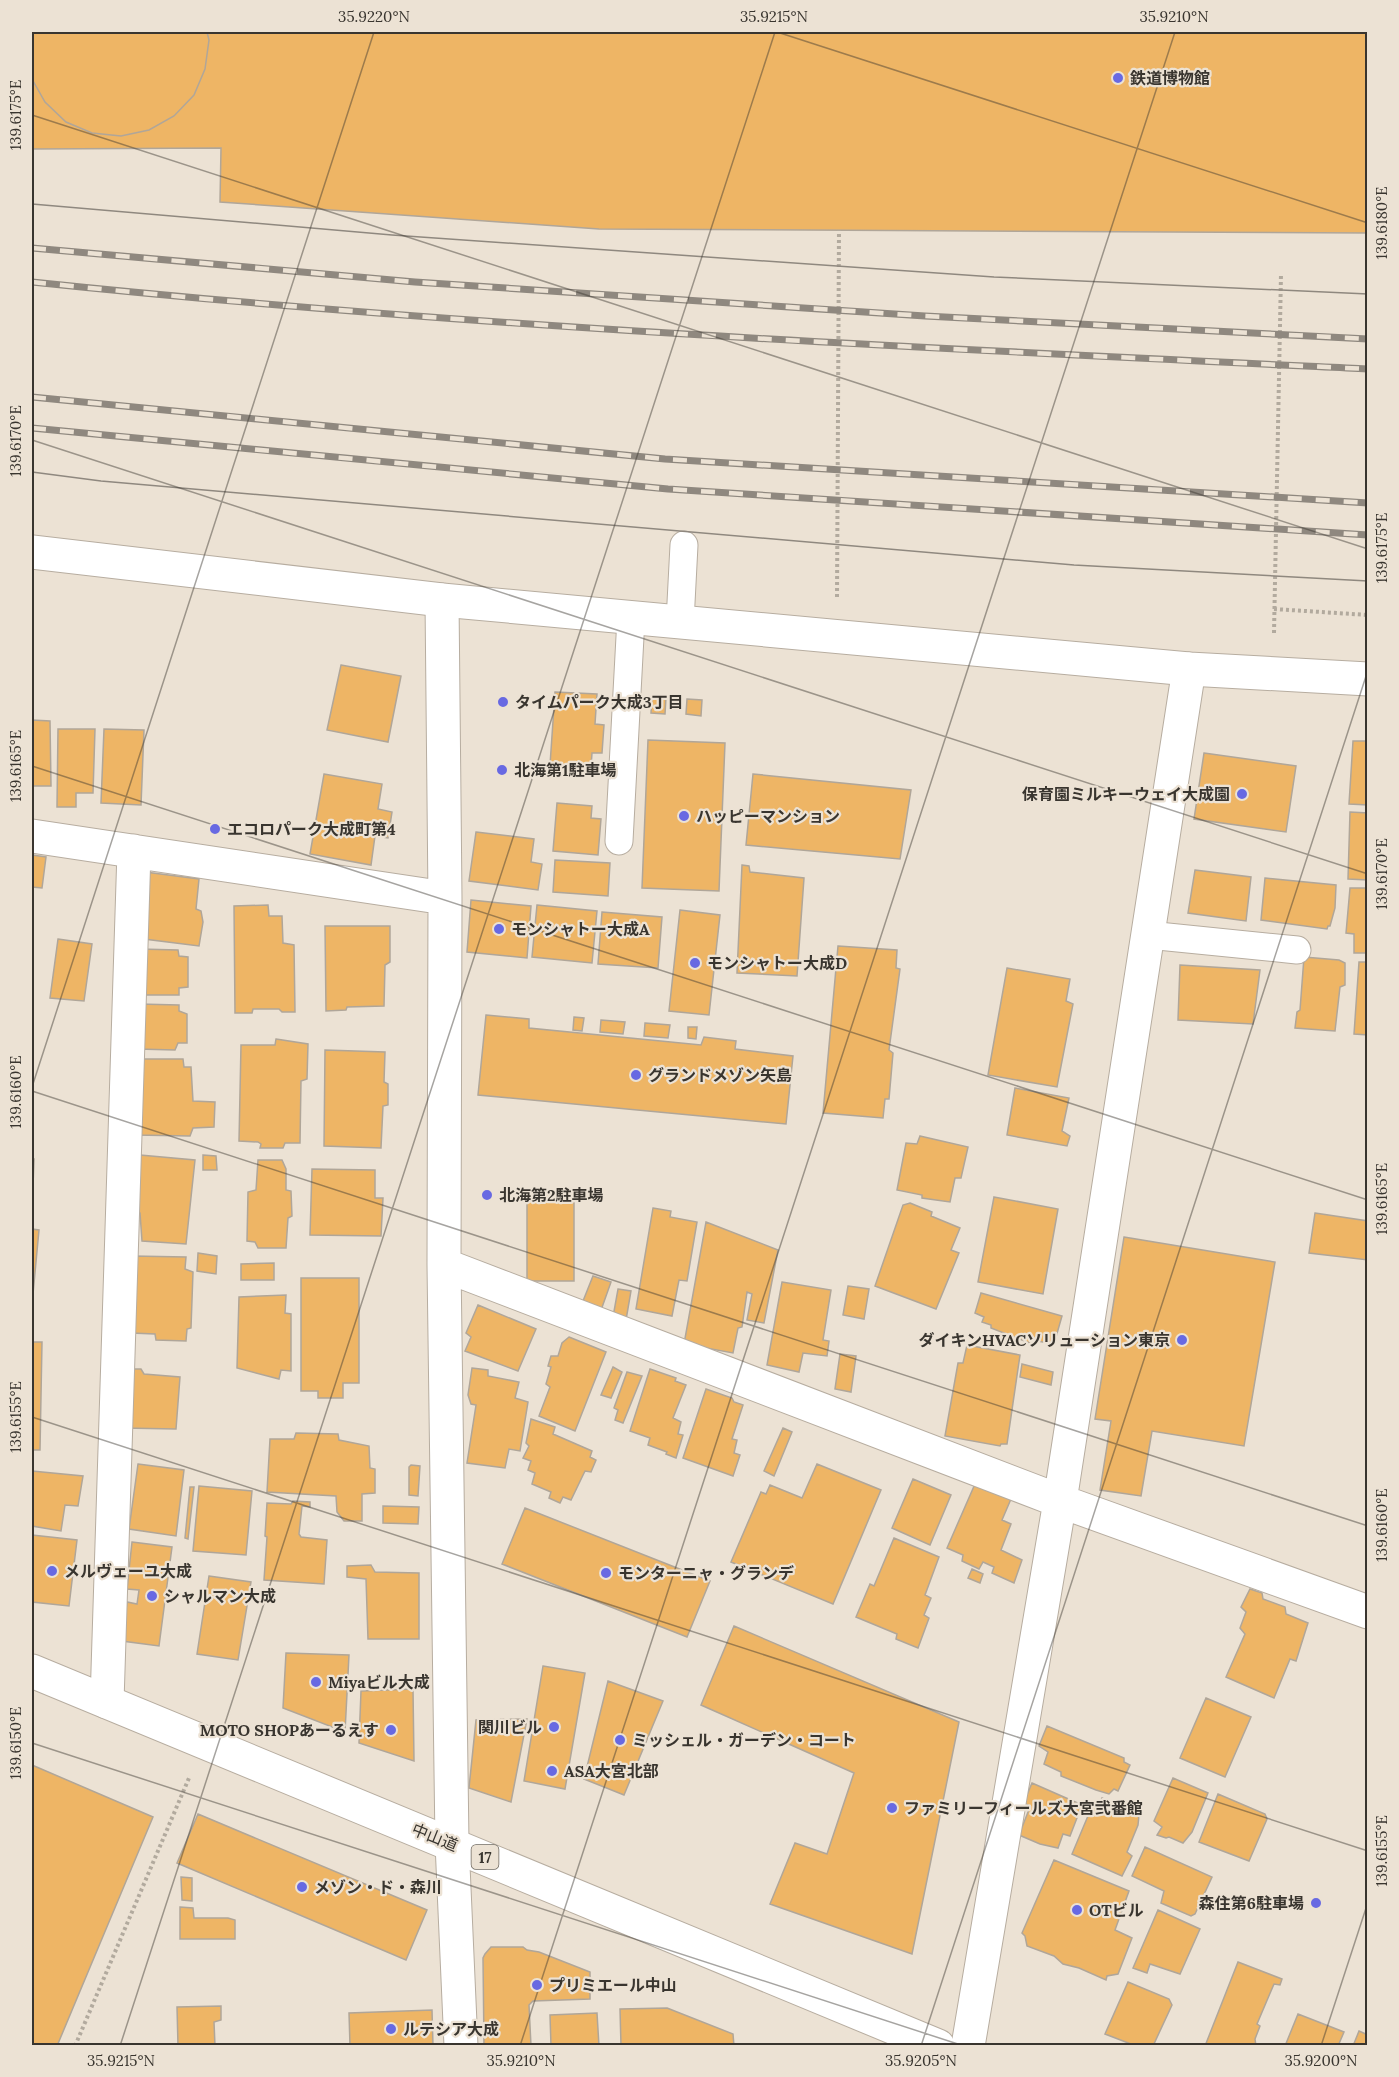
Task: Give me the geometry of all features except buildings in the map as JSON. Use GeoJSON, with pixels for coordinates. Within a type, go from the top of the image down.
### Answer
{"type":"FeatureCollection","features":[{"type":"Feature","properties":{"kind":"main road"},"geometry":{"type":"LineString","coordinates":[[32,552],[442,600],[1189,669],[1368,680]]}},
{"type":"Feature","properties":{"kind":"main road"},"geometry":{"type":"LineString","coordinates":[[442,600],[445,898],[444,1265],[452,1843],[461,2046]]}},
{"type":"Feature","properties":{"kind":"main road"},"geometry":{"type":"LineString","coordinates":[[968,2046],[1060,1500],[1189,669]]}},
{"type":"Feature","properties":{"kind":"main road"},"geometry":{"type":"LineString","coordinates":[[32,836],[445,898]]}},
{"type":"Feature","properties":{"kind":"main road"},"geometry":{"type":"LineString","coordinates":[[107,1702],[134,851]]}},
{"type":"Feature","properties":{"kind":"main road"},"geometry":{"type":"LineString","coordinates":[[444,1265],[1060,1500],[1368,1612]]}},
{"type":"Feature","properties":{"kind":"main road","name":"中山道"},"geometry":{"type":"LineString","coordinates":[[32,1671],[938,2046]]}},
{"type":"Feature","properties":{"kind":"lane"},"geometry":{"type":"LineString","coordinates":[[680,622],[684,545]]}},
{"type":"Feature","properties":{"kind":"lane"},"geometry":{"type":"LineString","coordinates":[[619,841],[631,618]]}},
{"type":"Feature","properties":{"kind":"lane"},"geometry":{"type":"LineString","coordinates":[[1148,935],[1297,950]]}},
{"type":"Feature","properties":{"kind":"path"},"geometry":{"type":"LineString","coordinates":[[837,637],[839,230]]}},
{"type":"Feature","properties":{"kind":"path"},"geometry":{"type":"LineString","coordinates":[[1274,640],[1281,274]]}},
{"type":"Feature","properties":{"kind":"path"},"geometry":{"type":"LineString","coordinates":[[1274,609],[1368,615]]}},
{"type":"Feature","properties":{"kind":"path"},"geometry":{"type":"LineString","coordinates":[[75,2046],[204,1742]]}},
{"type":"Feature","properties":{"kind":"tram line"},"geometry":{"type":"LineString","coordinates":[[32,204],[392,235],[994,277],[1368,294]]}},
{"type":"Feature","properties":{"kind":"tram line"},"geometry":{"type":"LineString","coordinates":[[32,472],[101,481],[1074,565],[1368,581]]}},
{"type":"Feature","properties":{"kind":"railway"},"geometry":{"type":"LineString","coordinates":[[32,248],[415,282],[925,316],[1368,339]]}},
{"type":"Feature","properties":{"kind":"railway"},"geometry":{"type":"LineString","coordinates":[[32,282],[365,312],[699,335],[1368,369]]}},
{"type":"Feature","properties":{"kind":"railway"},"geometry":{"type":"LineString","coordinates":[[32,397],[665,459],[1368,503]]}},
{"type":"Feature","properties":{"kind":"railway"},"geometry":{"type":"LineString","coordinates":[[32,428],[668,489],[1368,535]]}},
{"type":"Feature","properties":{"kind":"place","name":"鉄道博物館"},"geometry":{"type":"Point","coordinates":[1118,78]}},
{"type":"Feature","properties":{"kind":"place","name":"タイムパーク大成3丁目"},"geometry":{"type":"Point","coordinates":[503,702]}},
{"type":"Feature","properties":{"kind":"place","name":"北海第1駐車場"},"geometry":{"type":"Point","coordinates":[502,770]}},
{"type":"Feature","properties":{"kind":"place","name":"保育園ミルキーウェイ大成園"},"geometry":{"type":"Point","coordinates":[1242,794]}},
{"type":"Feature","properties":{"kind":"place","name":"ハッピーマンション"},"geometry":{"type":"Point","coordinates":[684,816]}},
{"type":"Feature","properties":{"kind":"place","name":"エコロパーク大成町第4"},"geometry":{"type":"Point","coordinates":[215,829]}},
{"type":"Feature","properties":{"kind":"place","name":"モンシャトー大成A"},"geometry":{"type":"Point","coordinates":[499,929]}},
{"type":"Feature","properties":{"kind":"place","name":"モンシャトー大成D"},"geometry":{"type":"Point","coordinates":[695,963]}},
{"type":"Feature","properties":{"kind":"place","name":"グランドメゾン矢島"},"geometry":{"type":"Point","coordinates":[636,1075]}},
{"type":"Feature","properties":{"kind":"place","name":"北海第2駐車場"},"geometry":{"type":"Point","coordinates":[487,1195]}},
{"type":"Feature","properties":{"kind":"place","name":"ダイキンHVACソリューション東京"},"geometry":{"type":"Point","coordinates":[1182,1340]}},
{"type":"Feature","properties":{"kind":"place","name":"メルヴェーユ大成"},"geometry":{"type":"Point","coordinates":[52,1571]}},
{"type":"Feature","properties":{"kind":"place","name":"モンターニャ・グランデ"},"geometry":{"type":"Point","coordinates":[606,1573]}},
{"type":"Feature","properties":{"kind":"place","name":"シャルマン大成"},"geometry":{"type":"Point","coordinates":[152,1596]}},
{"type":"Feature","properties":{"kind":"place","name":"Miyaビル大成"},"geometry":{"type":"Point","coordinates":[316,1682]}},
{"type":"Feature","properties":{"kind":"place","name":"関川ビル"},"geometry":{"type":"Point","coordinates":[554,1727]}},
{"type":"Feature","properties":{"kind":"place","name":"MOTO SHOPあーるえす"},"geometry":{"type":"Point","coordinates":[391,1730]}},
{"type":"Feature","properties":{"kind":"place","name":"ミッシェル・ガーデン・コート"},"geometry":{"type":"Point","coordinates":[620,1740]}},
{"type":"Feature","properties":{"kind":"place","name":"ASA大宮北部"},"geometry":{"type":"Point","coordinates":[552,1771]}},
{"type":"Feature","properties":{"kind":"place","name":"ファミリーフィールズ大宮弐番館"},"geometry":{"type":"Point","coordinates":[892,1808]}},
{"type":"Feature","properties":{"kind":"place","name":"メゾン・ド・森川"},"geometry":{"type":"Point","coordinates":[302,1887]}},
{"type":"Feature","properties":{"kind":"place","name":"森住第6駐車場"},"geometry":{"type":"Point","coordinates":[1316,1903]}},
{"type":"Feature","properties":{"kind":"place","name":"OTビル"},"geometry":{"type":"Point","coordinates":[1077,1910]}},
{"type":"Feature","properties":{"kind":"place","name":"プリミエール中山"},"geometry":{"type":"Point","coordinates":[537,1985]}},
{"type":"Feature","properties":{"kind":"place","name":"ルテシア大成"},"geometry":{"type":"Point","coordinates":[391,2029]}}]}
